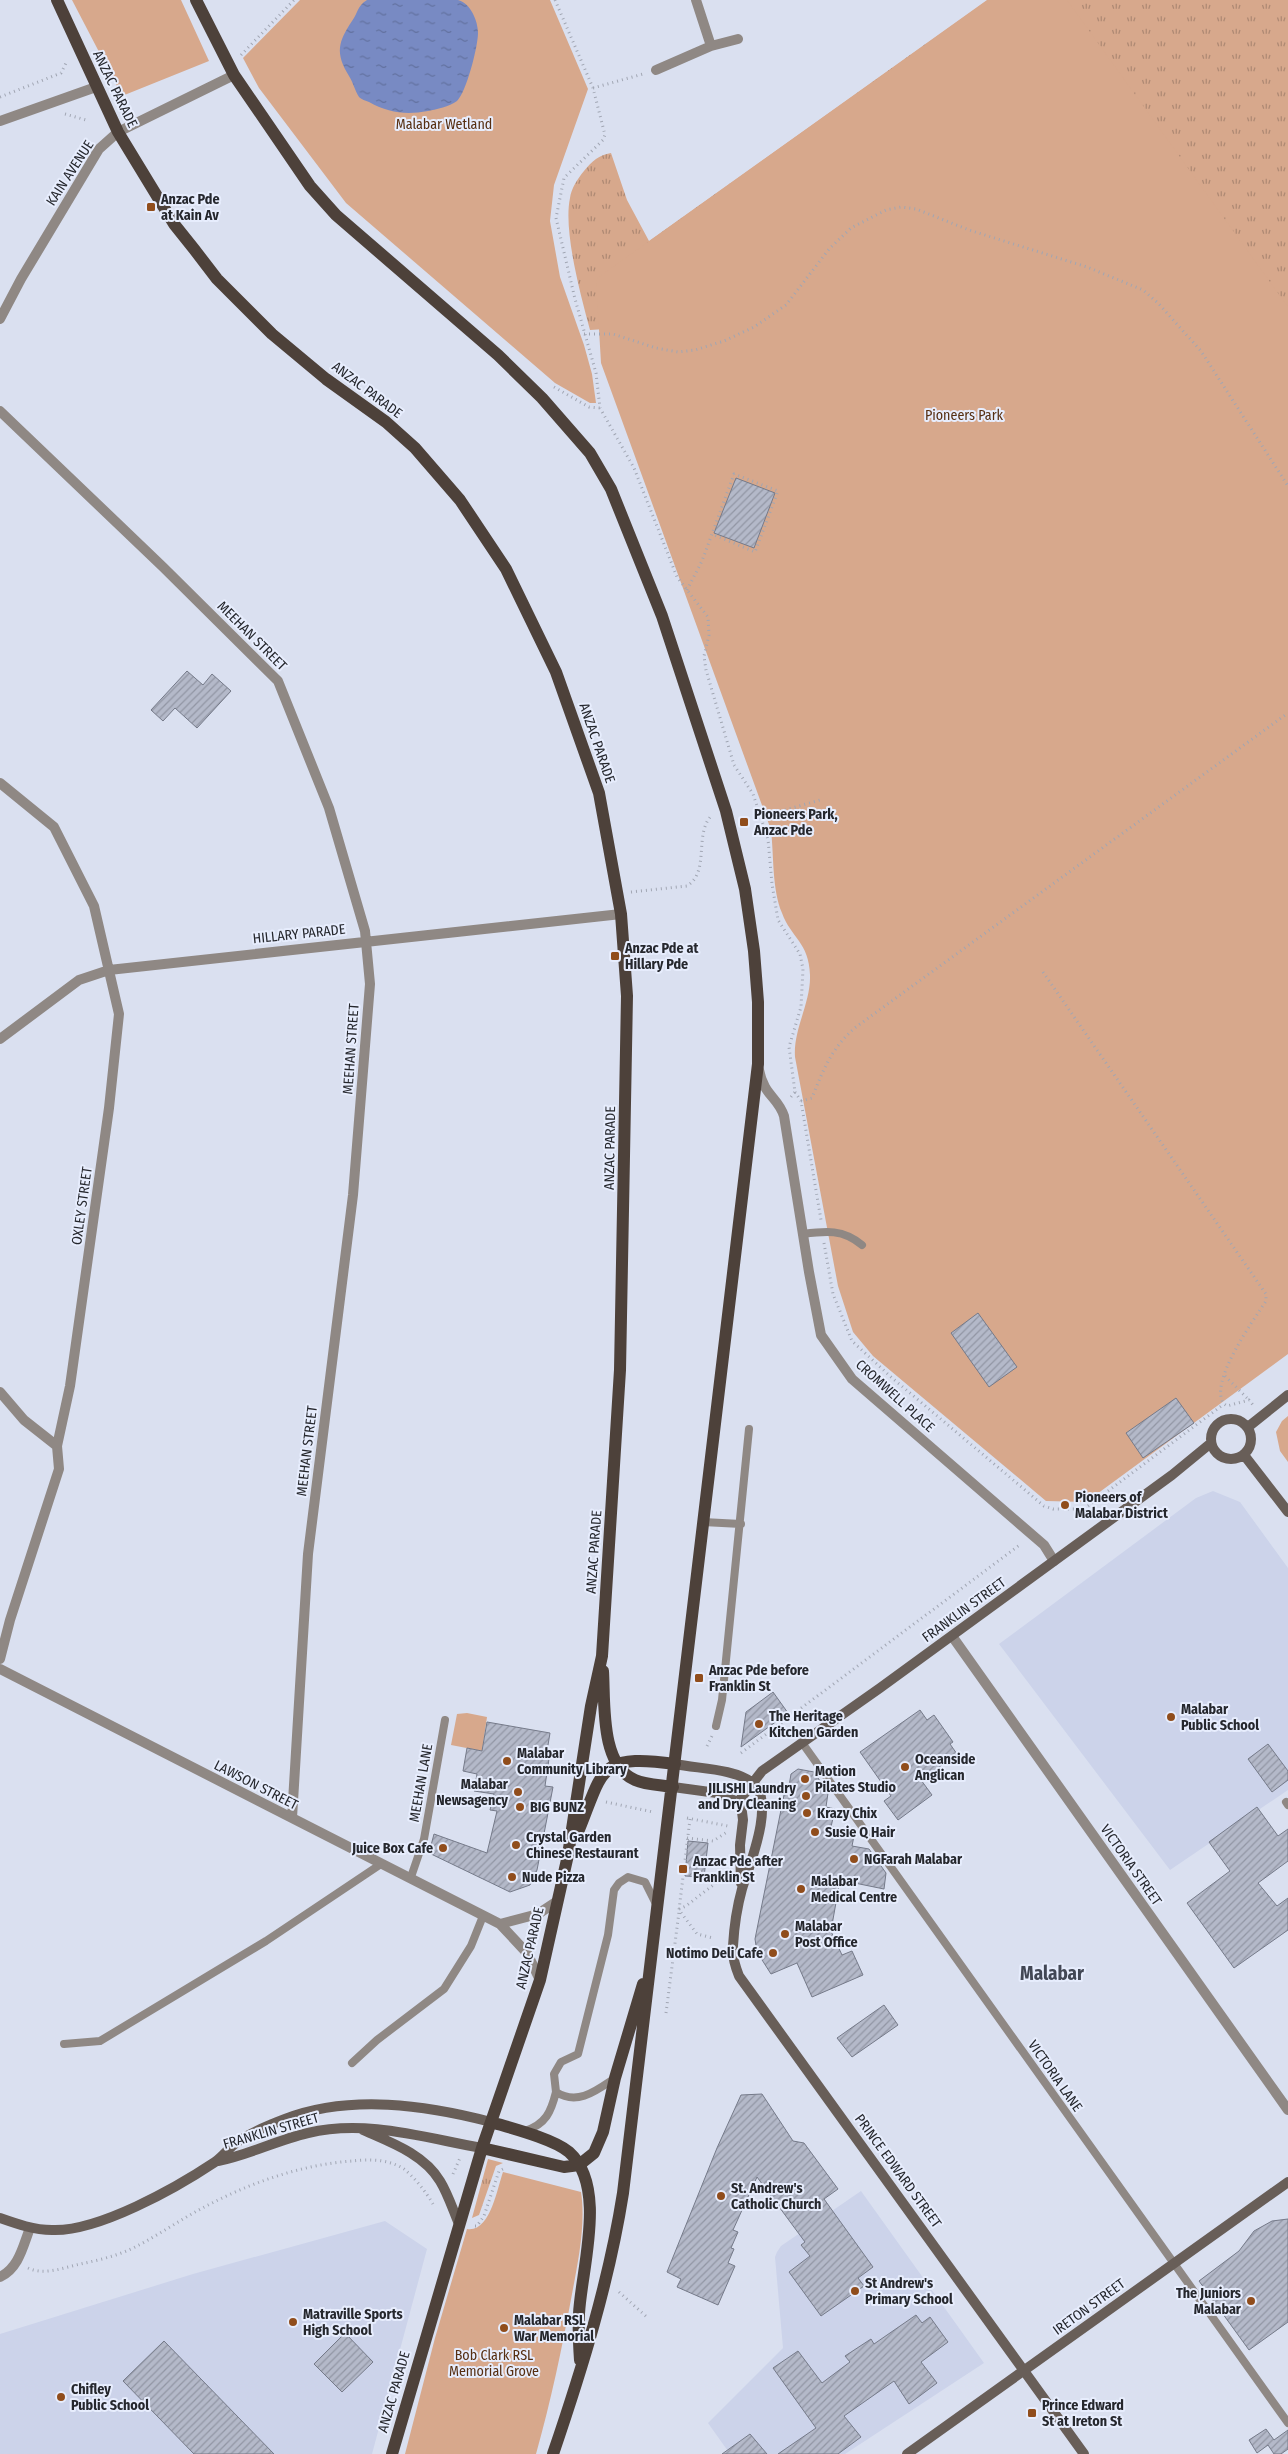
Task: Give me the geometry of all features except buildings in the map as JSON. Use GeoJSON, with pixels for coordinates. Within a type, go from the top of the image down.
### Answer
{"type":"FeatureCollection","features":[{"type":"Feature","properties":{"kind":"main road","name":"ANZAC PARADE"},"geometry":{"type":"LineString","coordinates":[[57,0],[118,132],[174,224],[217,279],[272,334],[326,379],[386,422],[415,448],[440,474],[460,500],[506,569],[556,672],[596,784],[612,858],[621,914],[627,996],[620,1370],[602,1656],[591,1706],[568,1855],[540,1980],[482,2148],[463,2225],[392,2454]]}},
{"type":"Feature","properties":{"kind":"main road"},"geometry":{"type":"LineString","coordinates":[[196,0],[234,75],[300,171],[336,215],[498,355],[542,398],[590,453],[611,489],[648,578],[691,700],[726,811],[744,889],[754,951],[758,1002],[758,1064],[653,1956],[623,2193],[606,2276],[580,2376],[553,2454]]}},
{"type":"Feature","properties":{"kind":"main road"},"geometry":{"type":"LineString","coordinates":[[602,1656],[606,1732],[616,1763],[635,1780],[673,1787]]}},
{"type":"Feature","properties":{"kind":"main road"},"geometry":{"type":"LineString","coordinates":[[568,1855],[606,1770],[616,1763],[639,1760],[675,1764]]}},
{"type":"Feature","properties":{"kind":"main road"},"geometry":{"type":"LineString","coordinates":[[482,2148],[564,2167],[586,2162],[599,2145],[615,2078],[653,1956]]}},
{"type":"Feature","properties":{"kind":"main road"},"geometry":{"type":"LineString","coordinates":[[491,2122],[524,2132],[568,2151],[579,2165],[586,2180],[589,2235],[579,2314],[580,2376]]}},
{"type":"Feature","properties":{"kind":"street"},"geometry":{"type":"LineString","coordinates":[[696,0],[711,46]]}},
{"type":"Feature","properties":{"kind":"street"},"geometry":{"type":"LineString","coordinates":[[656,70],[711,46],[738,39]]}},
{"type":"Feature","properties":{"kind":"street","name":"KAIN AVENUE"},"geometry":{"type":"LineString","coordinates":[[0,319],[99,149],[118,132],[234,75]]}},
{"type":"Feature","properties":{"kind":"street"},"geometry":{"type":"LineString","coordinates":[[0,121],[96,87]]}},
{"type":"Feature","properties":{"kind":"street","name":"MEEHAN STREET"},"geometry":{"type":"LineString","coordinates":[[0,411],[278,680],[329,808],[365,931],[370,984],[354,1195],[308,1554],[292,1818]]}},
{"type":"Feature","properties":{"kind":"street","name":"OXLEY STREET"},"geometry":{"type":"LineString","coordinates":[[0,783],[54,827],[94,906],[119,1014],[110,1108],[70,1386],[57,1446],[59,1469],[10,1620],[0,1659]]}},
{"type":"Feature","properties":{"kind":"street","name":"HILLARY PARADE"},"geometry":{"type":"LineString","coordinates":[[0,1039],[79,980],[109,970],[621,914]]}},
{"type":"Feature","properties":{"kind":"street","name":"CROMWELL PLACE"},"geometry":{"type":"LineString","coordinates":[[758,1064],[764,1089],[779,1105],[784,1116],[821,1335],[852,1379],[1033,1535],[1044,1545],[1054,1561]]}},
{"type":"Feature","properties":{"kind":"street"},"geometry":{"type":"LineString","coordinates":[[0,1392],[24,1420],[57,1446]]}},
{"type":"Feature","properties":{"kind":"street"},"geometry":{"type":"LineString","coordinates":[[1248,1427],[1288,1395]]}},
{"type":"Feature","properties":{"kind":"street"},"geometry":{"type":"LineString","coordinates":[[1232,1419],[1248,1427],[1252,1441],[1244,1455],[1239,1458],[1227,1459],[1217,1454],[1211,1443],[1212,1431],[1220,1422],[1232,1419]]}},
{"type":"Feature","properties":{"kind":"street","name":"FRANKLIN STREET"},"geometry":{"type":"LineString","coordinates":[[738,1802],[762,1771],[803,1744],[952,1636],[1172,1475],[1211,1443]]}},
{"type":"Feature","properties":{"kind":"street"},"geometry":{"type":"LineString","coordinates":[[1244,1455],[1288,1512]]}},
{"type":"Feature","properties":{"kind":"street","name":"VICTORIA STREET"},"geometry":{"type":"LineString","coordinates":[[952,1636],[1288,2110]]}},
{"type":"Feature","properties":{"kind":"street","name":"LAWSON STREET"},"geometry":{"type":"LineString","coordinates":[[0,1670],[500,1924],[527,1953],[540,1980]]}},
{"type":"Feature","properties":{"kind":"street"},"geometry":{"type":"LineString","coordinates":[[675,1764],[722,1772],[752,1783]]}},
{"type":"Feature","properties":{"kind":"street","name":"PRINCE EDWARD STREET"},"geometry":{"type":"LineString","coordinates":[[752,1783],[760,1792],[763,1804],[755,1847],[742,1891],[732,1946],[739,1976],[1084,2454]]}},
{"type":"Feature","properties":{"kind":"street"},"geometry":{"type":"LineString","coordinates":[[673,1787],[716,1793],[738,1802]]}},
{"type":"Feature","properties":{"kind":"street","name":"PRINCE EDWARD STREET"},"geometry":{"type":"LineString","coordinates":[[738,1802],[743,1820],[740,1845],[742,1891]]}},
{"type":"Feature","properties":{"kind":"street"},"geometry":{"type":"LineString","coordinates":[[500,1924],[538,1914],[552,1907],[556,1902]]}},
{"type":"Feature","properties":{"kind":"street","name":"FRANKLIN STREET"},"geometry":{"type":"LineString","coordinates":[[0,2218],[30,2228],[52,2230],[69,2229],[117,2214],[170,2188],[216,2161],[237,2142],[259,2130],[287,2118],[329,2108],[375,2105],[411,2107],[491,2122]]}},
{"type":"Feature","properties":{"kind":"street"},"geometry":{"type":"LineString","coordinates":[[358,2128],[407,2151],[428,2166],[440,2181],[463,2225]]}},
{"type":"Feature","properties":{"kind":"street","name":"FRANKLIN STREET"},"geometry":{"type":"LineString","coordinates":[[216,2161],[243,2156],[309,2132],[358,2128],[385,2130],[482,2148]]}},
{"type":"Feature","properties":{"kind":"street","name":"IRETON STREET"},"geometry":{"type":"LineString","coordinates":[[907,2454],[1288,2182]]}},
{"type":"Feature","properties":{"kind":"street"},"geometry":{"type":"LineString","coordinates":[[0,2276],[8,2272],[16,2262],[30,2228]]}},
{"type":"Feature","properties":{"kind":"lane"},"geometry":{"type":"LineString","coordinates":[[803,1234],[822,1231],[842,1232],[862,1245]]}},
{"type":"Feature","properties":{"kind":"lane"},"geometry":{"type":"LineString","coordinates":[[716,1726],[722,1700],[749,1429]]}},
{"type":"Feature","properties":{"kind":"lane"},"geometry":{"type":"LineString","coordinates":[[703,1522],[741,1524]]}},
{"type":"Feature","properties":{"kind":"lane","name":"MEEHAN LANE"},"geometry":{"type":"LineString","coordinates":[[411,1878],[424,1839],[445,1720]]}},
{"type":"Feature","properties":{"kind":"lane","name":"VICTORIA LANE"},"geometry":{"type":"LineString","coordinates":[[803,1744],[1288,2423]]}},
{"type":"Feature","properties":{"kind":"lane"},"geometry":{"type":"LineString","coordinates":[[64,2044],[100,2042],[266,1941],[381,1864]]}},
{"type":"Feature","properties":{"kind":"lane"},"geometry":{"type":"LineString","coordinates":[[524,2132],[534,2128],[547,2118],[556,2092],[554,2074],[561,2062],[578,2054],[608,1936],[614,1890],[619,1883],[628,1877],[646,1882],[651,1890],[658,1911]]}},
{"type":"Feature","properties":{"kind":"lane"},"geometry":{"type":"LineString","coordinates":[[352,2063],[377,2040],[444,1989],[472,1946],[483,1916]]}},
{"type":"Feature","properties":{"kind":"lane"},"geometry":{"type":"LineString","coordinates":[[556,2092],[577,2099],[587,2096],[615,2078]]}},
{"type":"Feature","properties":{"kind":"path"},"geometry":{"type":"LineString","coordinates":[[240,57],[294,0]]}},
{"type":"Feature","properties":{"kind":"path"},"geometry":{"type":"LineString","coordinates":[[555,0],[593,88],[605,135],[564,178],[556,218],[584,334],[596,373],[600,408],[625,450],[676,574],[708,617],[709,635],[704,656],[706,670],[734,765],[753,794],[768,839],[775,910],[778,920],[800,954],[803,969],[801,1007],[789,1047],[795,1092],[801,1101],[833,1294],[852,1342],[1041,1504],[1049,1508],[1084,1509],[1224,1404]]}},
{"type":"Feature","properties":{"kind":"path"},"geometry":{"type":"LineString","coordinates":[[0,97],[61,73],[67,61]]}},
{"type":"Feature","properties":{"kind":"path"},"geometry":{"type":"LineString","coordinates":[[593,88],[656,70]]}},
{"type":"Feature","properties":{"kind":"path"},"geometry":{"type":"LineString","coordinates":[[584,334],[613,334],[656,348],[678,352],[695,350],[724,341],[754,327],[786,305],[829,249],[851,228],[886,210],[901,207],[916,209],[969,230],[1087,267],[1143,290],[1158,303],[1201,351],[1288,486]]}},
{"type":"Feature","properties":{"kind":"path"},"geometry":{"type":"LineString","coordinates":[[552,386],[589,407],[600,408]]}},
{"type":"Feature","properties":{"kind":"path"},"geometry":{"type":"LineString","coordinates":[[687,590],[702,561],[734,474],[778,491],[755,552],[712,534]]}},
{"type":"Feature","properties":{"kind":"path"},"geometry":{"type":"LineString","coordinates":[[801,1101],[812,1098],[816,1084],[830,1054],[856,1027],[1288,713]]}},
{"type":"Feature","properties":{"kind":"path"},"geometry":{"type":"LineString","coordinates":[[761,817],[820,800]]}},
{"type":"Feature","properties":{"kind":"path"},"geometry":{"type":"LineString","coordinates":[[629,892],[687,886],[694,882],[699,870],[704,826],[710,817],[726,811]]}},
{"type":"Feature","properties":{"kind":"path"},"geometry":{"type":"LineString","coordinates":[[1043,972],[1266,1294],[1266,1301],[1237,1347],[1224,1375],[1220,1389],[1224,1404]]}},
{"type":"Feature","properties":{"kind":"path"},"geometry":{"type":"LineString","coordinates":[[787,1102],[795,1092]]}},
{"type":"Feature","properties":{"kind":"path"},"geometry":{"type":"LineString","coordinates":[[1224,1375],[1262,1414]]}},
{"type":"Feature","properties":{"kind":"path"},"geometry":{"type":"LineString","coordinates":[[1224,1404],[1227,1406],[1248,1400]]}},
{"type":"Feature","properties":{"kind":"path"},"geometry":{"type":"LineString","coordinates":[[1084,1509],[1099,1528]]}},
{"type":"Feature","properties":{"kind":"path"},"geometry":{"type":"LineString","coordinates":[[741,1753],[1033,1535]]}},
{"type":"Feature","properties":{"kind":"path"},"geometry":{"type":"LineString","coordinates":[[602,1801],[656,1812]]}},
{"type":"Feature","properties":{"kind":"path"},"geometry":{"type":"LineString","coordinates":[[666,2013],[688,1818],[728,1826]]}},
{"type":"Feature","properties":{"kind":"path"},"geometry":{"type":"LineString","coordinates":[[687,1838],[713,1841],[727,1832]]}},
{"type":"Feature","properties":{"kind":"path"},"geometry":{"type":"LineString","coordinates":[[679,1910],[721,1879]]}},
{"type":"Feature","properties":{"kind":"path"},"geometry":{"type":"LineString","coordinates":[[679,1910],[697,1934],[712,1938]]}},
{"type":"Feature","properties":{"kind":"path"},"geometry":{"type":"LineString","coordinates":[[453,2174],[461,2155]]}},
{"type":"Feature","properties":{"kind":"path"},"geometry":{"type":"LineString","coordinates":[[16,2262],[38,2272],[101,2259],[130,2249],[198,2210],[232,2195],[298,2169],[319,2164],[361,2160],[392,2164],[404,2169],[427,2193],[434,2206]]}},
{"type":"Feature","properties":{"kind":"path"},"geometry":{"type":"LineString","coordinates":[[463,2225],[477,2226],[484,2216],[499,2171],[504,2168],[513,2171]]}},
{"type":"Feature","properties":{"kind":"path"},"geometry":{"type":"LineString","coordinates":[[606,2276],[620,2293],[648,2318]]}},
{"type":"Feature","properties":{"kind":"shaded area","name":"Malabar Public School"},"geometry":{"type":"Polygon","coordinates":[[[1213,1491],[1240,1502],[1288,1568],[1288,1790],[1170,1870],[999,1644],[1196,1498],[1213,1491]]]}},
{"type":"Feature","properties":{"kind":"shaded area","name":"St Andrew's Primary School"},"geometry":{"type":"Polygon","coordinates":[[[861,2191],[984,2363],[845,2454],[730,2454],[708,2423],[783,2348],[775,2257],[777,2252],[781,2246],[861,2191]]]}},
{"type":"Feature","properties":{"kind":"shaded area","name":"Matraville Sports High School"},"geometry":{"type":"Polygon","coordinates":[[[385,2221],[427,2249],[372,2454],[0,2454],[0,2334],[193,2274],[385,2221]]]}},
{"type":"Feature","properties":{"kind":"green space"},"geometry":{"type":"Polygon","coordinates":[[[72,0],[181,0],[209,61],[122,96],[72,0]]]}},
{"type":"Feature","properties":{"kind":"green space","name":"Malabar Wetland"},"geometry":{"type":"Polygon","coordinates":[[[300,0],[550,0],[588,89],[554,185],[550,221],[560,277],[584,345],[592,374],[596,403],[590,403],[555,383],[346,203],[259,88],[243,58],[300,0]]]}},
{"type":"Feature","properties":{"kind":"green space"},"geometry":{"type":"Polygon","coordinates":[[[987,0],[1288,0],[1288,477],[606,329],[590,330],[574,264],[568,212],[573,187],[593,161],[611,153],[627,200],[649,241],[987,0]]]}},
{"type":"Feature","properties":{"kind":"green space","name":"Pioneers Park"},"geometry":{"type":"Polygon","coordinates":[[[988,0],[1067,0],[1288,307],[1288,1354],[1086,1502],[1046,1501],[873,1356],[853,1332],[838,1286],[795,1057],[797,1036],[810,985],[809,964],[803,947],[790,929],[782,913],[776,894],[771,830],[601,363],[596,279],[988,0]]]}},
{"type":"Feature","properties":{"kind":"green space"},"geometry":{"type":"Polygon","coordinates":[[[1288,1416],[1288,1462],[1280,1451],[1276,1432],[1282,1421],[1288,1416]]]}},
{"type":"Feature","properties":{"kind":"green space"},"geometry":{"type":"Polygon","coordinates":[[[467,1713],[487,1717],[482,1751],[451,1745],[457,1714],[467,1713]]]}},
{"type":"Feature","properties":{"kind":"green space"},"geometry":{"type":"Polygon","coordinates":[[[488,2159],[503,2163],[496,2166],[479,2215],[472,2218],[488,2159]]]}},
{"type":"Feature","properties":{"kind":"green space","name":"Bob Clark RSL Memorial Grove"},"geometry":{"type":"Polygon","coordinates":[[[503,2172],[581,2192],[583,2217],[577,2269],[556,2374],[536,2454],[405,2454],[435,2338],[467,2229],[475,2228],[487,2217],[495,2199],[503,2172]]]}},
{"type":"Feature","properties":{"kind":"water"},"geometry":{"type":"Polygon","coordinates":[[[367,0],[458,0],[470,8],[477,23],[478,33],[468,80],[457,101],[435,109],[405,113],[384,109],[359,97],[342,61],[340,48],[347,28],[359,7],[367,0]]]}},
{"type":"Feature","properties":{"kind":"place","name":"Anzac Pde at Kain Av"},"geometry":{"type":"Point","coordinates":[151,207]}},
{"type":"Feature","properties":{"kind":"place","name":"Pioneers Park, Anzac Pde"},"geometry":{"type":"Point","coordinates":[744,822]}},
{"type":"Feature","properties":{"kind":"place","name":"Anzac Pde at Hillary Pde"},"geometry":{"type":"Point","coordinates":[615,956]}},
{"type":"Feature","properties":{"kind":"place","name":"Pioneers of Malabar District"},"geometry":{"type":"Point","coordinates":[1065,1505]}},
{"type":"Feature","properties":{"kind":"place","name":"Anzac Pde before Franklin St"},"geometry":{"type":"Point","coordinates":[699,1678]}},
{"type":"Feature","properties":{"kind":"place","name":"Malabar Public School"},"geometry":{"type":"Point","coordinates":[1171,1717]}},
{"type":"Feature","properties":{"kind":"place","name":"The Heritage Kitchen Garden"},"geometry":{"type":"Point","coordinates":[759,1724]}},
{"type":"Feature","properties":{"kind":"place","name":"Malabar Community Library"},"geometry":{"type":"Point","coordinates":[507,1761]}},
{"type":"Feature","properties":{"kind":"place","name":"Oceanside Anglican"},"geometry":{"type":"Point","coordinates":[905,1767]}},
{"type":"Feature","properties":{"kind":"place","name":"Motion Pilates Studio"},"geometry":{"type":"Point","coordinates":[805,1779]}},
{"type":"Feature","properties":{"kind":"place","name":"Malabar Newsagency"},"geometry":{"type":"Point","coordinates":[518,1792]}},
{"type":"Feature","properties":{"kind":"place","name":"JILISHI Laundry and Dry Cleaning"},"geometry":{"type":"Point","coordinates":[806,1796]}},
{"type":"Feature","properties":{"kind":"place","name":"BIG BUNZ"},"geometry":{"type":"Point","coordinates":[520,1807]}},
{"type":"Feature","properties":{"kind":"place","name":"Krazy Chix"},"geometry":{"type":"Point","coordinates":[807,1813]}},
{"type":"Feature","properties":{"kind":"place","name":"Susie Q Hair"},"geometry":{"type":"Point","coordinates":[815,1832]}},
{"type":"Feature","properties":{"kind":"place","name":"Crystal Garden Chinese Restaurant"},"geometry":{"type":"Point","coordinates":[516,1845]}},
{"type":"Feature","properties":{"kind":"place","name":"Juice Box Cafe"},"geometry":{"type":"Point","coordinates":[443,1848]}},
{"type":"Feature","properties":{"kind":"place","name":"NGFarah Malabar"},"geometry":{"type":"Point","coordinates":[854,1859]}},
{"type":"Feature","properties":{"kind":"place","name":"Anzac Pde after Franklin St"},"geometry":{"type":"Point","coordinates":[683,1869]}},
{"type":"Feature","properties":{"kind":"place","name":"Nude Pizza"},"geometry":{"type":"Point","coordinates":[512,1877]}},
{"type":"Feature","properties":{"kind":"place","name":"Malabar Medical Centre"},"geometry":{"type":"Point","coordinates":[801,1889]}},
{"type":"Feature","properties":{"kind":"place","name":"Malabar Post Office"},"geometry":{"type":"Point","coordinates":[785,1934]}},
{"type":"Feature","properties":{"kind":"place","name":"Notimo Deli Cafe"},"geometry":{"type":"Point","coordinates":[773,1953]}},
{"type":"Feature","properties":{"kind":"place","name":"St. Andrew's Catholic Church"},"geometry":{"type":"Point","coordinates":[721,2196]}},
{"type":"Feature","properties":{"kind":"place","name":"St Andrew's Primary School"},"geometry":{"type":"Point","coordinates":[855,2291]}},
{"type":"Feature","properties":{"kind":"place","name":"The Juniors Malabar"},"geometry":{"type":"Point","coordinates":[1251,2301]}},
{"type":"Feature","properties":{"kind":"place","name":"Matraville Sports High School"},"geometry":{"type":"Point","coordinates":[293,2322]}},
{"type":"Feature","properties":{"kind":"place","name":"Malabar RSL War Memorial"},"geometry":{"type":"Point","coordinates":[504,2328]}},
{"type":"Feature","properties":{"kind":"place","name":"Chifley Public School"},"geometry":{"type":"Point","coordinates":[61,2397]}},
{"type":"Feature","properties":{"kind":"place","name":"Prince Edward St at Ireton St"},"geometry":{"type":"Point","coordinates":[1032,2413]}},
{"type":"Feature","properties":{"kind":"district","name":"Malabar"},"geometry":{"type":"Point","coordinates":[1052,1973]}}]}
